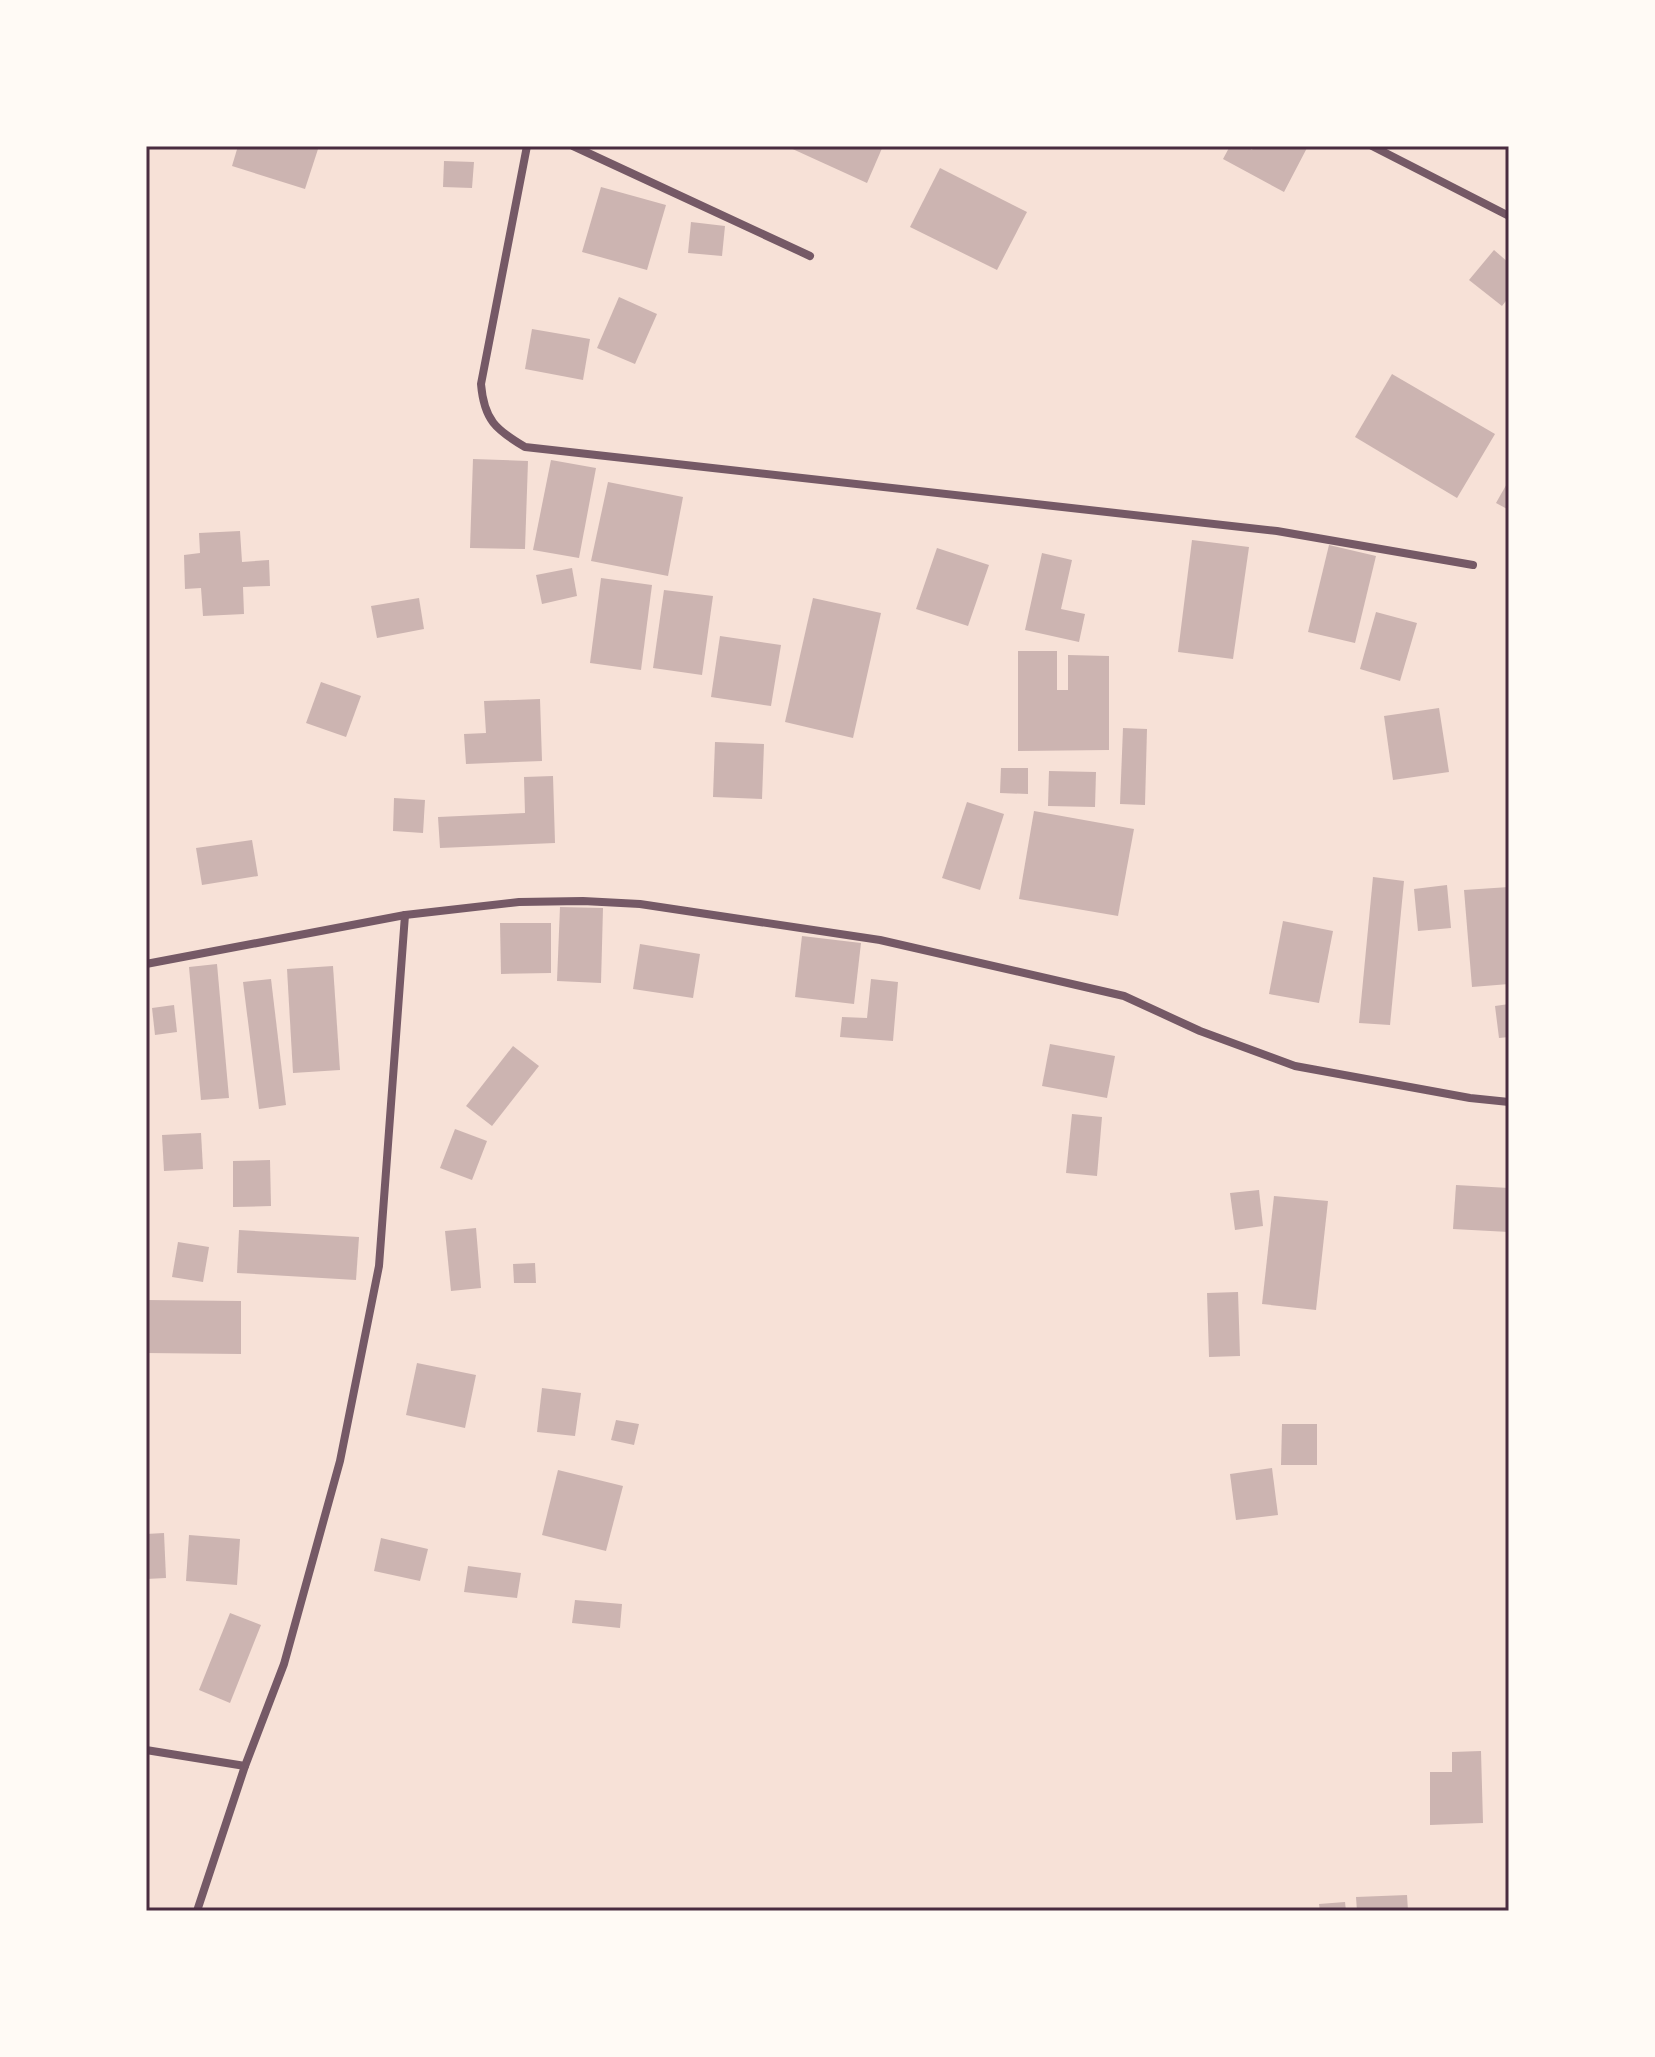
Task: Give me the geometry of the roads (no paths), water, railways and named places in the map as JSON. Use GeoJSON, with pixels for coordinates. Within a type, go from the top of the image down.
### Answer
{"type":"FeatureCollection","features":[{"type":"Feature","properties":{"kind":"street"},"geometry":{"type":"LineString","coordinates":[[527,146],[481,384],[486,413],[499,432],[525,447],[1277,531],[1473,565]]}},
{"type":"Feature","properties":{"kind":"street"},"geometry":{"type":"LineString","coordinates":[[573,146],[810,256]]}},
{"type":"Feature","properties":{"kind":"street"},"geometry":{"type":"LineString","coordinates":[[1372,146],[1509,216]]}},
{"type":"Feature","properties":{"kind":"street"},"geometry":{"type":"LineString","coordinates":[[146,964],[405,915],[519,902],[640,904],[880,940],[1124,996],[1200,1031],[1295,1066],[1470,1098],[1509,1102]]}},
{"type":"Feature","properties":{"kind":"street"},"geometry":{"type":"LineString","coordinates":[[197,1911],[245,1766],[284,1664],[340,1461],[379,1266],[405,915]]}},
{"type":"Feature","properties":{"kind":"street"},"geometry":{"type":"LineString","coordinates":[[146,1750],[245,1766]]}}]}
